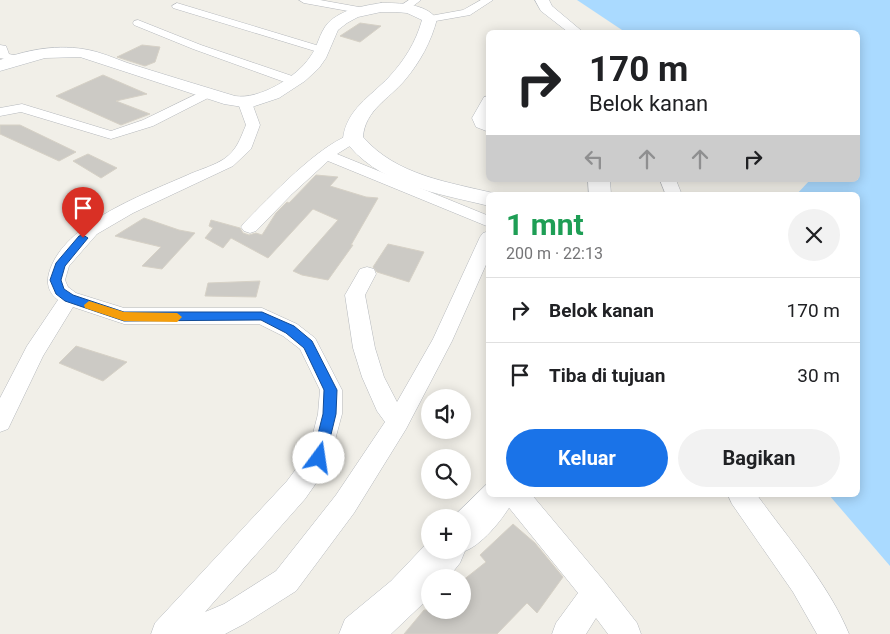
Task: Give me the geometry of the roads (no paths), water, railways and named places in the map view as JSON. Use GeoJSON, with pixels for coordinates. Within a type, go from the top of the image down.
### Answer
{"type":"FeatureCollection","features":[{"type":"Feature","properties":{"kind":"street"},"geometry":{"type":"LineString","coordinates":[[304,0],[350,6],[410,4],[430,19],[466,13],[488,0]]}},
{"type":"Feature","properties":{"kind":"street"},"geometry":{"type":"LineString","coordinates":[[542,0],[546,8],[574,30]]}},
{"type":"Feature","properties":{"kind":"street"},"geometry":{"type":"LineString","coordinates":[[177,6],[322,50]]}},
{"type":"Feature","properties":{"kind":"street"},"geometry":{"type":"LineString","coordinates":[[0,66],[41,53],[77,52],[236,103],[257,101],[294,81],[309,68],[322,50],[332,28],[341,20],[350,6]]}},
{"type":"Feature","properties":{"kind":"street"},"geometry":{"type":"LineString","coordinates":[[430,19],[428,30],[410,60],[393,82],[363,110],[355,123],[353,138],[361,150],[389,170],[440,187],[486,198]]}},
{"type":"Feature","properties":{"kind":"street"},"geometry":{"type":"LineString","coordinates":[[138,23],[197,47],[294,81]]}},
{"type":"Feature","properties":{"kind":"street"},"geometry":{"type":"LineString","coordinates":[[2,48],[4,56],[18,59]]}},
{"type":"Feature","properties":{"kind":"street"},"geometry":{"type":"LineString","coordinates":[[0,112],[22,108],[111,135],[122,134],[207,93]]}},
{"type":"Feature","properties":{"kind":"street"},"geometry":{"type":"LineString","coordinates":[[166,634],[296,490],[319,458],[330,414],[331,390],[308,344],[290,330],[262,316],[124,316],[69,298],[59,291],[56,280],[60,265],[91,230],[127,209],[228,163],[244,149],[253,125],[245,103]]}},
{"type":"Feature","properties":{"kind":"street"},"geometry":{"type":"LineString","coordinates":[[486,105],[479,118],[481,124],[486,126]]}},
{"type":"Feature","properties":{"kind":"street"},"geometry":{"type":"LineString","coordinates":[[250,226],[283,193],[336,147],[353,138]]}},
{"type":"Feature","properties":{"kind":"street"},"geometry":{"type":"LineString","coordinates":[[327,155],[486,221]]}},
{"type":"Feature","properties":{"kind":"street"},"geometry":{"type":"LineString","coordinates":[[166,634],[201,630],[234,614],[286,581],[345,504],[398,422],[442,341],[486,244]]}},
{"type":"Feature","properties":{"kind":"street"},"geometry":{"type":"LineString","coordinates":[[367,274],[355,295],[364,348],[385,404],[398,422]]}},
{"type":"Feature","properties":{"kind":"street"},"geometry":{"type":"LineString","coordinates":[[0,422],[34,352],[69,298]]}},
{"type":"Feature","properties":{"kind":"street"},"geometry":{"type":"LineString","coordinates":[[471,524],[496,497]]}},
{"type":"Feature","properties":{"kind":"street"},"geometry":{"type":"LineString","coordinates":[[517,497],[596,592],[626,634]]}},
{"type":"Feature","properties":{"kind":"street"},"geometry":{"type":"LineString","coordinates":[[742,497],[803,582],[834,634]]}},
{"type":"Feature","properties":{"kind":"street"},"geometry":{"type":"LineString","coordinates":[[360,634],[405,595],[439,559]]}},
{"type":"Feature","properties":{"kind":"street"},"geometry":{"type":"LineString","coordinates":[[567,634],[596,592]]}},
{"type":"Feature","properties":{"kind":"water"},"geometry":{"type":"Polygon","coordinates":[[[577,0],[890,0],[890,566],[831,497],[860,497],[860,192],[799,192],[808,182],[860,182],[860,30],[622,30],[577,0]]]}}]}
